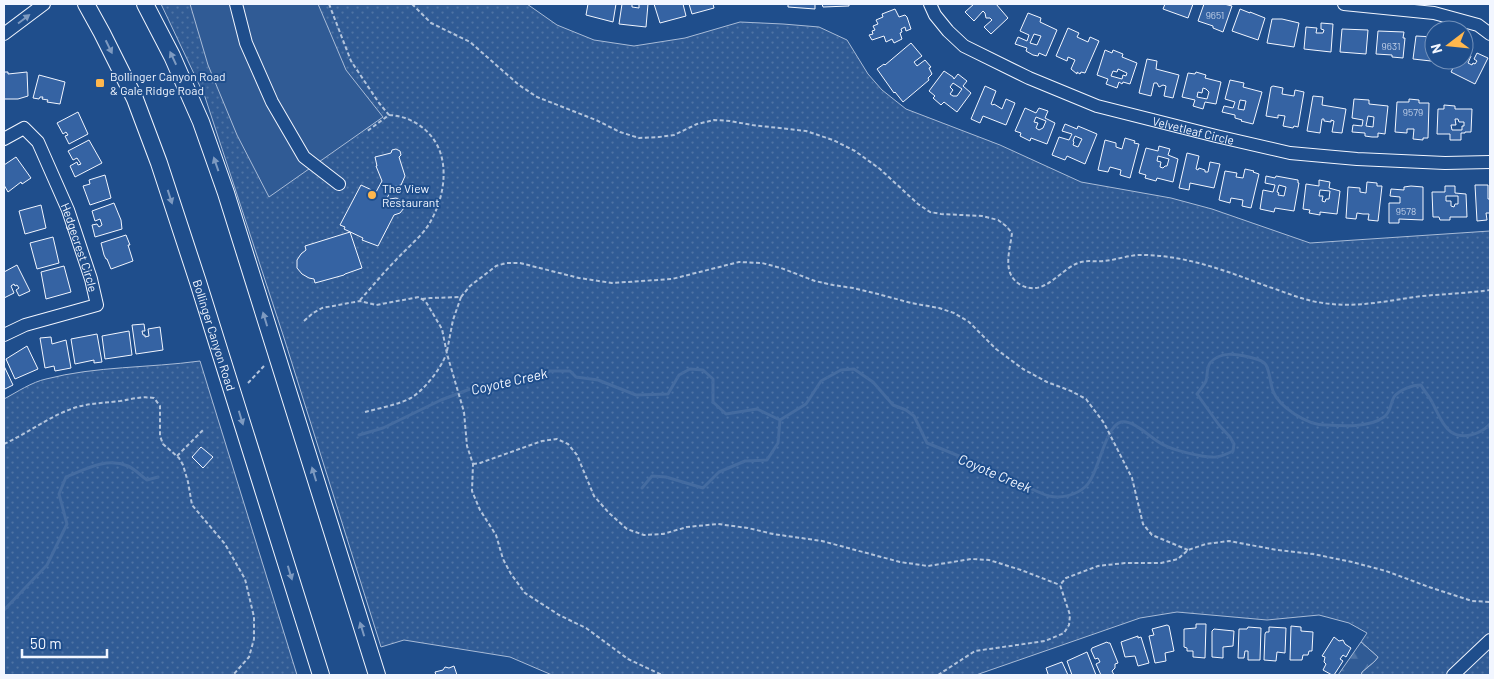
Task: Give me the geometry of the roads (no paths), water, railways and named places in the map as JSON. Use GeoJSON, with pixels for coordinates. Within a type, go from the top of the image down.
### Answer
{"type":"FeatureCollection","features":[{"type":"Feature","properties":{"kind":"main road","name":"Bollinger Canyon Road"},"geometry":{"type":"LineString","coordinates":[[86,4],[135,99],[159,163],[322,675]]}},
{"type":"Feature","properties":{"kind":"main road"},"geometry":{"type":"LineString","coordinates":[[145,4],[172,56],[201,122],[226,193],[377,675]]}},
{"type":"Feature","properties":{"kind":"street"},"geometry":{"type":"LineString","coordinates":[[4,34],[44,4]]}},
{"type":"Feature","properties":{"kind":"street"},"geometry":{"type":"LineString","coordinates":[[236,4],[246,43],[272,102],[304,157],[339,184]]}},
{"type":"Feature","properties":{"kind":"street","name":"Velvetleaf Circle"},"geometry":{"type":"LineString","coordinates":[[930,4],[935,15],[964,46],[1029,78],[1097,106],[1290,153],[1357,160],[1445,163],[1490,162]]}},
{"type":"Feature","properties":{"kind":"street"},"geometry":{"type":"LineString","coordinates":[[1344,4],[1434,13],[1478,25],[1490,34]]}},
{"type":"Feature","properties":{"kind":"street","name":"Hedgecrest Circle"},"geometry":{"type":"LineString","coordinates":[[4,139],[24,128],[38,142],[68,210],[91,279],[97,305],[25,325],[4,335]]}},
{"type":"Feature","properties":{"kind":"street"},"geometry":{"type":"LineString","coordinates":[[1453,675],[1490,640]]}},
{"type":"Feature","properties":{"kind":"waterway","name":"Coyote Creek"},"geometry":{"type":"LineString","coordinates":[[780,420],[806,404],[821,381],[841,370],[854,369],[873,382],[893,405],[906,410],[914,416],[927,443],[1001,474],[1038,492],[1058,497],[1073,494],[1085,487],[1090,481],[1110,433],[1121,422],[1132,424],[1164,445],[1187,453],[1215,457],[1223,456],[1233,451],[1234,444],[1230,437],[1197,394],[1206,381],[1210,363],[1214,359],[1228,354],[1256,359],[1266,365],[1276,397],[1287,409],[1310,422],[1355,426],[1378,421],[1388,413],[1396,394],[1406,388],[1421,385],[1442,422],[1451,432],[1461,436],[1472,435],[1482,431],[1490,424]]}},
{"type":"Feature","properties":{"kind":"waterway","name":"Coyote Creek"},"geometry":{"type":"LineString","coordinates":[[359,435],[383,428],[441,400],[478,386],[501,382],[510,383],[550,371],[570,371],[576,377],[598,380],[636,395],[668,394],[679,375],[690,369],[703,370],[713,379],[713,402],[726,414],[757,409],[780,420]]}},
{"type":"Feature","properties":{"kind":"waterway"},"geometry":{"type":"LineString","coordinates":[[642,488],[652,476],[666,477],[703,488],[719,472],[745,461],[767,460],[778,443],[780,420]]}},
{"type":"Feature","properties":{"kind":"waterway","name":"Coyote Creek"},"geometry":{"type":"LineString","coordinates":[[4,610],[47,565],[67,524],[59,494],[66,477],[104,463],[128,466],[147,480],[158,477]]}},
{"type":"Feature","properties":{"kind":"place","name":"Bollinger Canyon Road & Gale Ridge Road"},"geometry":{"type":"Point","coordinates":[100,83]}},
{"type":"Feature","properties":{"kind":"place","name":"The View Restaurant"},"geometry":{"type":"Point","coordinates":[372,195]}}]}
